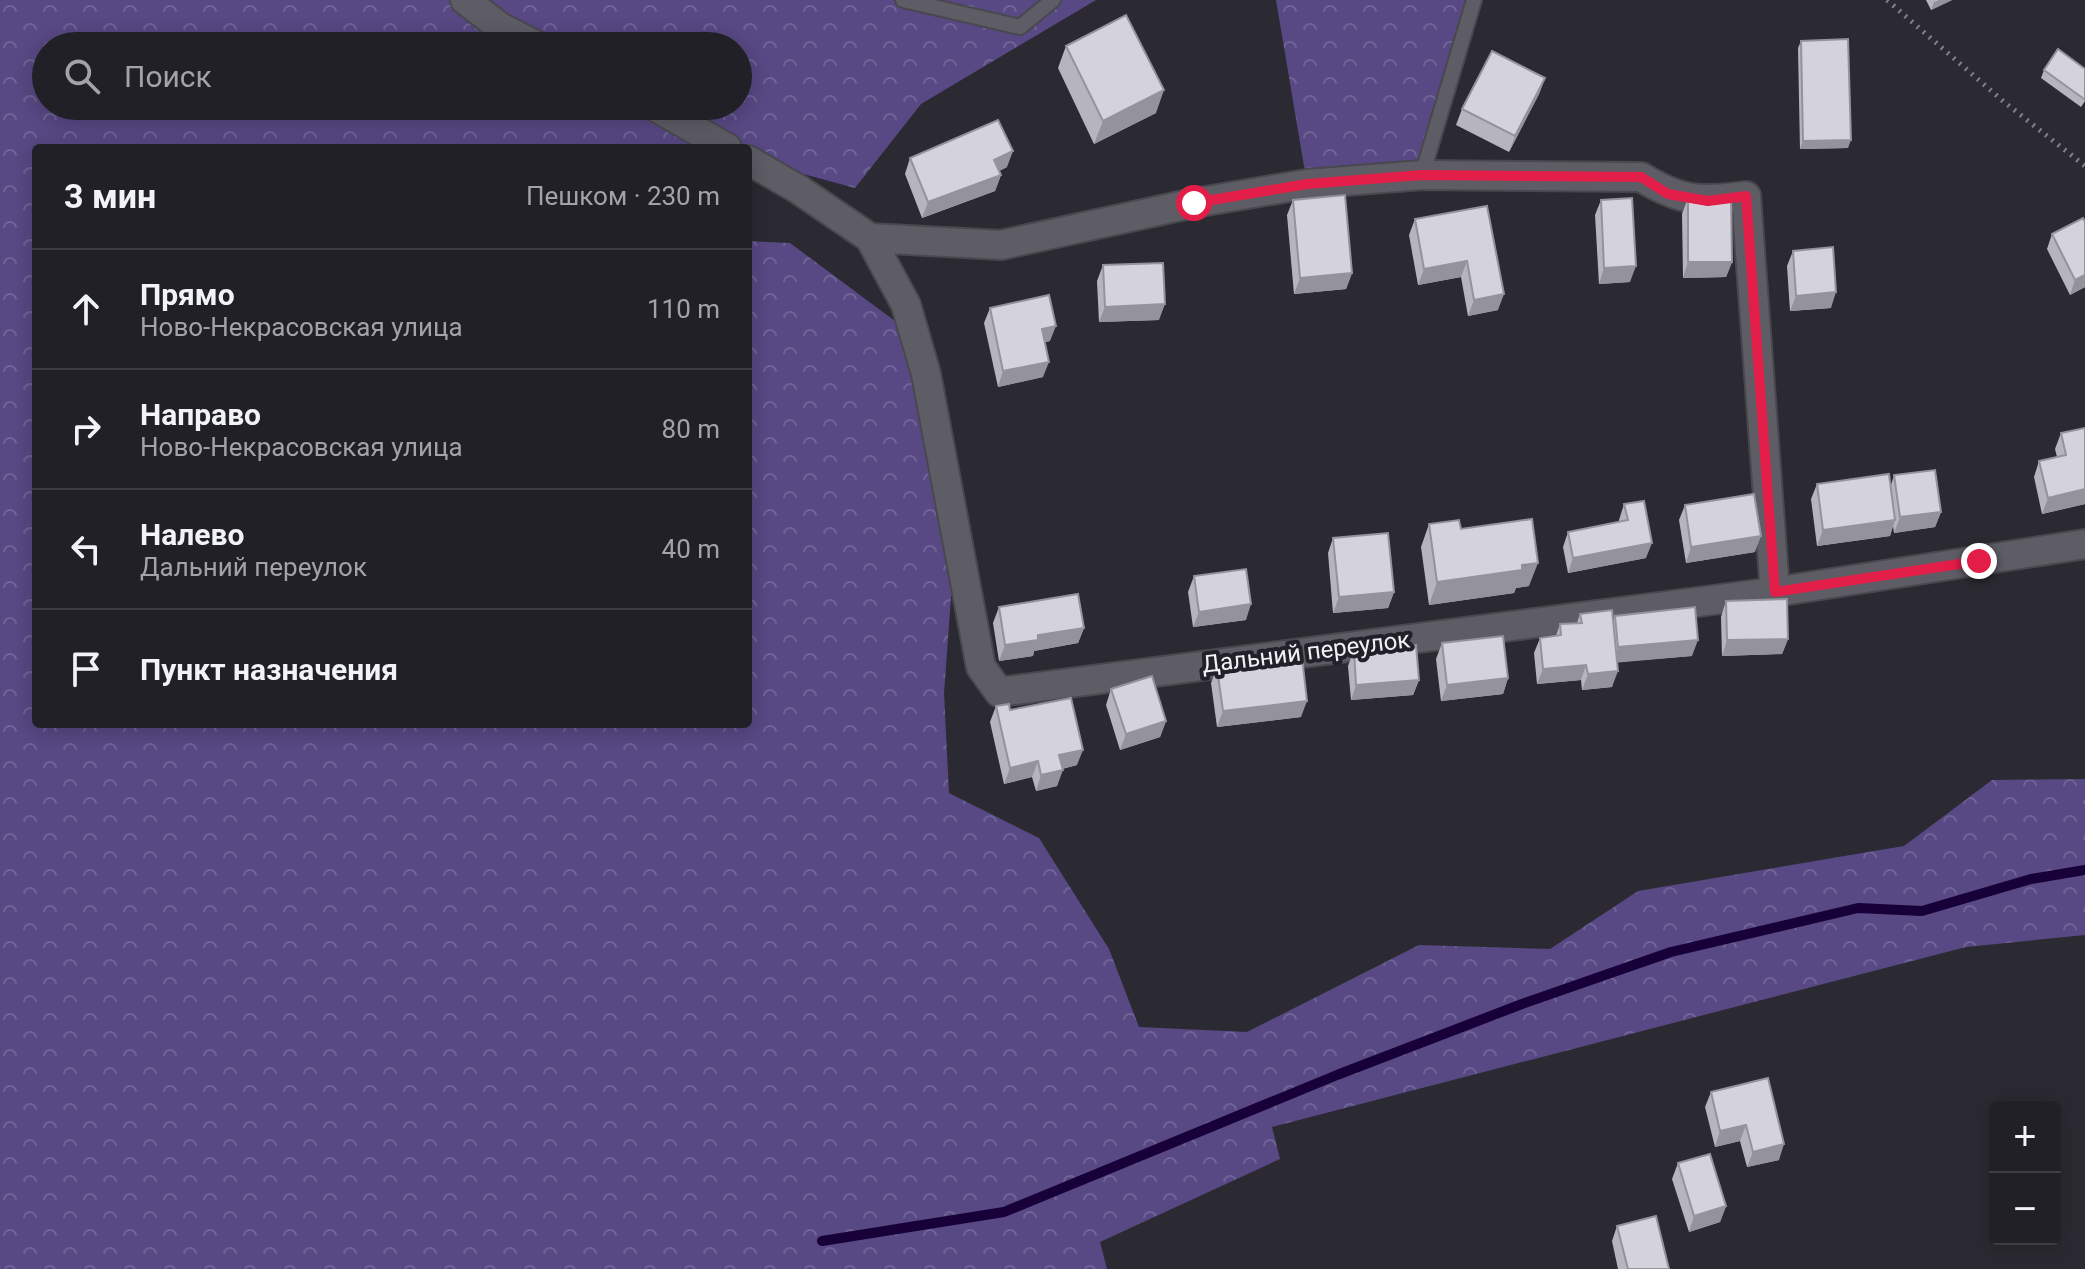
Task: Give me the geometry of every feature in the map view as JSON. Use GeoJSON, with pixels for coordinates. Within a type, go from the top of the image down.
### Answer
{"type":"FeatureCollection","features":[{"type":"Feature","properties":{"kind":"street"},"geometry":{"type":"LineString","coordinates":[[465,0],[510,32]]}},
{"type":"Feature","properties":{"kind":"street"},"geometry":{"type":"LineString","coordinates":[[678,120],[720,144]]}},
{"type":"Feature","properties":{"kind":"street"},"geometry":{"type":"LineString","coordinates":[[752,162],[870,238],[1001,245],[1194,203],[1293,186],[1422,175],[1641,177],[1668,194],[1708,201],[1746,196],[1775,592]]}},
{"type":"Feature","properties":{"kind":"street","name":"Дальний переулок"},"geometry":{"type":"LineString","coordinates":[[870,238],[906,305],[926,374],[981,667],[999,692],[1775,592],[2085,544]]}},
{"type":"Feature","properties":{"kind":"lane"},"geometry":{"type":"LineString","coordinates":[[903,0],[1020,27],[1053,0]]}},
{"type":"Feature","properties":{"kind":"lane"},"geometry":{"type":"LineString","coordinates":[[1422,175],[1474,0]]}},
{"type":"Feature","properties":{"kind":"path"},"geometry":{"type":"LineString","coordinates":[[1887,0],[2003,101],[2085,166]]}},
{"type":"Feature","properties":{"kind":"green space"},"geometry":{"type":"Polygon","coordinates":[[[0,0],[1096,0],[921,104],[855,188],[752,160],[752,144],[32,144],[32,728],[752,728],[752,241],[790,243],[903,327],[956,530],[944,693],[949,793],[1039,838],[1109,949],[1139,1027],[1247,1032],[1419,945],[1550,949],[1638,891],[1904,846],[1992,780],[2085,779],[2085,935],[1966,947],[1272,1127],[1280,1159],[1100,1242],[1107,1269],[0,1269],[0,0]]]}},
{"type":"Feature","properties":{"kind":"green space"},"geometry":{"type":"Polygon","coordinates":[[[1276,0],[1474,0],[1422,175],[1307,184],[1276,0]]]}},
{"type":"Feature","properties":{"kind":"building"},"geometry":{"type":"Polygon","coordinates":[[[1126,15],[1164,90],[1103,121],[1066,46],[1126,15]]]}},
{"type":"Feature","properties":{"kind":"building"},"geometry":{"type":"Polygon","coordinates":[[[1848,39],[1851,140],[1803,141],[1801,41],[1848,39]]]}},
{"type":"Feature","properties":{"kind":"building"},"geometry":{"type":"Polygon","coordinates":[[[2058,49],[2085,69],[2084,99],[2044,70],[2058,49]]]}},
{"type":"Feature","properties":{"kind":"building"},"geometry":{"type":"Polygon","coordinates":[[[1492,51],[1545,78],[1515,136],[1462,109],[1492,51]]]}},
{"type":"Feature","properties":{"kind":"building"},"geometry":{"type":"Polygon","coordinates":[[[998,120],[1013,151],[994,160],[1001,175],[928,202],[910,158],[998,120]]]}},
{"type":"Feature","properties":{"kind":"building"},"geometry":{"type":"Polygon","coordinates":[[[1345,195],[1352,273],[1300,278],[1293,200],[1345,195]]]}},
{"type":"Feature","properties":{"kind":"building"},"geometry":{"type":"Polygon","coordinates":[[[1731,197],[1732,262],[1688,262],[1688,198],[1731,197]]]}},
{"type":"Feature","properties":{"kind":"building"},"geometry":{"type":"Polygon","coordinates":[[[1632,198],[1636,266],[1604,268],[1601,200],[1632,198]]]}},
{"type":"Feature","properties":{"kind":"building"},"geometry":{"type":"Polygon","coordinates":[[[1487,206],[1504,294],[1474,300],[1467,261],[1424,269],[1415,219],[1487,206]]]}},
{"type":"Feature","properties":{"kind":"building"},"geometry":{"type":"Polygon","coordinates":[[[2083,218],[2085,275],[2075,280],[2052,234],[2083,218]]]}},
{"type":"Feature","properties":{"kind":"building"},"geometry":{"type":"Polygon","coordinates":[[[1833,247],[1836,292],[1796,296],[1793,251],[1833,247]]]}},
{"type":"Feature","properties":{"kind":"building"},"geometry":{"type":"Polygon","coordinates":[[[1163,263],[1165,304],[1105,307],[1103,265],[1163,263]]]}},
{"type":"Feature","properties":{"kind":"building"},"geometry":{"type":"Polygon","coordinates":[[[1049,295],[1056,326],[1042,329],[1049,362],[1003,371],[990,308],[1049,295]]]}},
{"type":"Feature","properties":{"kind":"building"},"geometry":{"type":"Polygon","coordinates":[[[2085,428],[2085,489],[2048,498],[2039,461],[2066,455],[2061,433],[2085,428]]]}},
{"type":"Feature","properties":{"kind":"building"},"geometry":{"type":"Polygon","coordinates":[[[1935,470],[1941,512],[1900,517],[1894,475],[1935,470]]]}},
{"type":"Feature","properties":{"kind":"building"},"geometry":{"type":"Polygon","coordinates":[[[1889,474],[1895,520],[1823,530],[1817,484],[1889,474]]]}},
{"type":"Feature","properties":{"kind":"building"},"geometry":{"type":"Polygon","coordinates":[[[1754,494],[1761,536],[1691,547],[1685,505],[1754,494]]]}},
{"type":"Feature","properties":{"kind":"building"},"geometry":{"type":"Polygon","coordinates":[[[1644,501],[1652,543],[1573,558],[1568,532],[1628,520],[1624,504],[1644,501]]]}},
{"type":"Feature","properties":{"kind":"building"},"geometry":{"type":"Polygon","coordinates":[[[1532,519],[1538,563],[1522,565],[1522,570],[1437,582],[1429,524],[1459,520],[1461,529],[1532,519]]]}},
{"type":"Feature","properties":{"kind":"building"},"geometry":{"type":"Polygon","coordinates":[[[1388,533],[1394,592],[1339,597],[1333,538],[1388,533]]]}},
{"type":"Feature","properties":{"kind":"building"},"geometry":{"type":"Polygon","coordinates":[[[1246,569],[1251,604],[1199,612],[1194,576],[1246,569]]]}},
{"type":"Feature","properties":{"kind":"building"},"geometry":{"type":"Polygon","coordinates":[[[1078,594],[1084,628],[1038,635],[1038,640],[1005,645],[999,607],[1078,594]]]}},
{"type":"Feature","properties":{"kind":"building"},"geometry":{"type":"Polygon","coordinates":[[[1787,599],[1788,639],[1727,640],[1726,601],[1787,599]]]}},
{"type":"Feature","properties":{"kind":"building"},"geometry":{"type":"Polygon","coordinates":[[[1695,607],[1698,640],[1618,647],[1615,616],[1695,607]]]}},
{"type":"Feature","properties":{"kind":"building"},"geometry":{"type":"Polygon","coordinates":[[[1612,610],[1618,671],[1588,674],[1586,665],[1543,669],[1540,638],[1561,635],[1560,624],[1582,623],[1580,614],[1612,610]]]}},
{"type":"Feature","properties":{"kind":"building"},"geometry":{"type":"Polygon","coordinates":[[[1503,636],[1508,678],[1447,685],[1442,643],[1503,636]]]}},
{"type":"Feature","properties":{"kind":"building"},"geometry":{"type":"Polygon","coordinates":[[[1416,645],[1419,680],[1356,685],[1354,650],[1416,645]]]}},
{"type":"Feature","properties":{"kind":"building"},"geometry":{"type":"Polygon","coordinates":[[[1302,657],[1307,701],[1223,711],[1217,668],[1302,657]]]}},
{"type":"Feature","properties":{"kind":"building"},"geometry":{"type":"Polygon","coordinates":[[[1152,676],[1166,721],[1126,734],[1111,689],[1152,676]]]}},
{"type":"Feature","properties":{"kind":"building"},"geometry":{"type":"Polygon","coordinates":[[[1071,698],[1083,750],[1059,755],[1063,770],[1041,775],[1038,761],[1010,768],[996,706],[1009,704],[1010,710],[1071,698]]]}},
{"type":"Feature","properties":{"kind":"building"},"geometry":{"type":"Polygon","coordinates":[[[1768,1078],[1784,1144],[1753,1152],[1746,1125],[1720,1131],[1711,1092],[1768,1078]]]}},
{"type":"Feature","properties":{"kind":"building"},"geometry":{"type":"Polygon","coordinates":[[[1710,1154],[1726,1206],[1694,1216],[1678,1163],[1710,1154]]]}},
{"type":"Feature","properties":{"kind":"building"},"geometry":{"type":"Polygon","coordinates":[[[1656,1216],[1669,1269],[1628,1269],[1617,1226],[1656,1216]]]}},
{"type":"Feature","properties":{"kind":"waterway"},"geometry":{"type":"LineString","coordinates":[[822,1241],[1004,1212],[1337,1075],[1522,1004],[1671,952],[1858,908],[1922,911],[2031,879],[2085,870]]}},
{"type":"Feature","properties":{"kind":"route"},"geometry":{"type":"LineString","coordinates":[[1194,203],[1307,184],[1422,175],[1641,177],[1668,194],[1708,201],[1746,196],[1775,592],[1979,561]]}}]}
